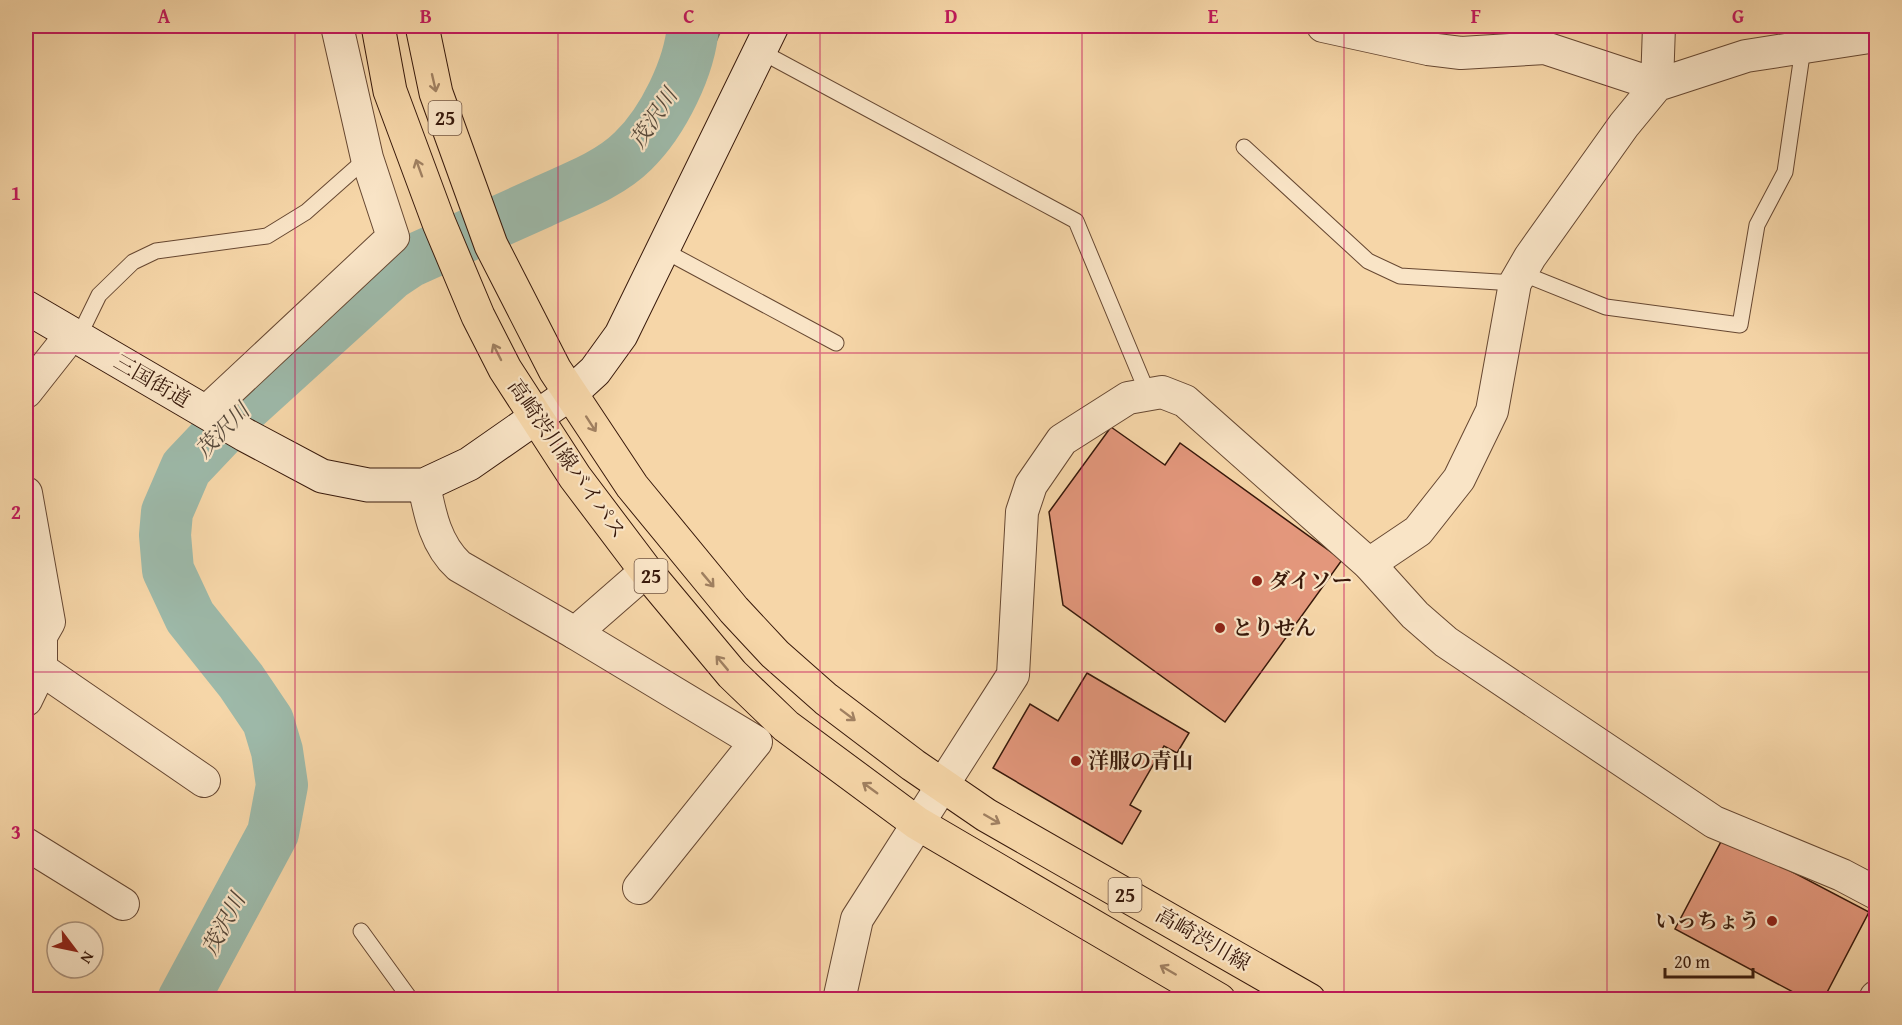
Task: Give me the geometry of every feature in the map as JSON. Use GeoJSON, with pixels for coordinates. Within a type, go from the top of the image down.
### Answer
{"type":"FeatureCollection","features":[{"type":"Feature","properties":{"kind":"main road","name":"高崎渋川線バイパス"},"geometry":{"type":"LineString","coordinates":[[378,26],[390,91],[439,223],[505,369],[535,418],[646,571],[732,674],[786,726],[917,823]]}},
{"type":"Feature","properties":{"kind":"main road","name":"高崎渋川線バイパス"},"geometry":{"type":"LineString","coordinates":[[422,26],[436,93],[491,245],[542,348],[632,486],[734,610],[775,654],[826,699],[943,787]]}},
{"type":"Feature","properties":{"kind":"main road","name":"高崎渋川線"},"geometry":{"type":"LineString","coordinates":[[943,787],[986,816],[1309,999]]}},
{"type":"Feature","properties":{"kind":"main road","name":"高崎渋川線"},"geometry":{"type":"LineString","coordinates":[[917,823],[1219,999]]}},
{"type":"Feature","properties":{"kind":"street"},"geometry":{"type":"LineString","coordinates":[[206,412],[393,237],[367,158],[337,26]]}},
{"type":"Feature","properties":{"kind":"street"},"geometry":{"type":"LineString","coordinates":[[1323,26],[1428,49],[1461,53],[1545,48],[1657,85]]}},
{"type":"Feature","properties":{"kind":"street"},"geometry":{"type":"LineString","coordinates":[[1657,85],[1659,26]]}},
{"type":"Feature","properties":{"kind":"street"},"geometry":{"type":"LineString","coordinates":[[1369,564],[1418,531],[1459,479],[1492,411],[1518,278],[1624,125],[1657,85],[1746,56],[1876,36]]}},
{"type":"Feature","properties":{"kind":"street","name":"三国街道"},"geometry":{"type":"LineString","coordinates":[[26,307],[246,435],[322,476],[368,485],[424,485],[469,464],[571,393],[595,371],[621,335],[766,38]]}},
{"type":"Feature","properties":{"kind":"street"},"geometry":{"type":"LineString","coordinates":[[26,392],[74,336]]}},
{"type":"Feature","properties":{"kind":"street"},"geometry":{"type":"LineString","coordinates":[[839,999],[857,919],[1013,675],[1022,512],[1031,485],[1062,440],[1128,398],[1162,392],[1185,401],[1369,564],[1415,615],[1446,642],[1714,822],[1842,875],[1876,893]]}},
{"type":"Feature","properties":{"kind":"street"},"geometry":{"type":"LineString","coordinates":[[424,485],[437,534],[449,557],[459,566],[756,742],[639,888]]}},
{"type":"Feature","properties":{"kind":"street"},"geometry":{"type":"LineString","coordinates":[[26,493],[49,621],[41,636],[41,669],[26,700]]}},
{"type":"Feature","properties":{"kind":"street"},"geometry":{"type":"LineString","coordinates":[[575,633],[646,571]]}},
{"type":"Feature","properties":{"kind":"street"},"geometry":{"type":"LineString","coordinates":[[41,669],[204,781]]}},
{"type":"Feature","properties":{"kind":"street"},"geometry":{"type":"LineString","coordinates":[[26,844],[123,904]]}},
{"type":"Feature","properties":{"kind":"lane"},"geometry":{"type":"LineString","coordinates":[[766,38],[1076,220],[1148,394]]}},
{"type":"Feature","properties":{"kind":"lane"},"geometry":{"type":"LineString","coordinates":[[1244,147],[1368,261],[1400,276],[1518,278],[1606,307],[1740,325],[1757,225],[1785,172],[1803,48]]}},
{"type":"Feature","properties":{"kind":"lane"},"geometry":{"type":"LineString","coordinates":[[74,336],[99,296],[133,262],[156,251],[267,236],[306,212],[367,158]]}},
{"type":"Feature","properties":{"kind":"lane"},"geometry":{"type":"LineString","coordinates":[[663,250],[836,343]]}},
{"type":"Feature","properties":{"kind":"lane"},"geometry":{"type":"LineString","coordinates":[[361,931],[411,999]]}},
{"type":"Feature","properties":{"kind":"building"},"geometry":{"type":"Polygon","coordinates":[[[1111,427],[1165,465],[1180,443],[1342,560],[1225,722],[1063,605],[1049,512],[1111,427]]]}},
{"type":"Feature","properties":{"kind":"building","name":"洋服の青山"},"geometry":{"type":"Polygon","coordinates":[[[1087,673],[1189,733],[1177,753],[1164,746],[1130,805],[1141,811],[1122,844],[993,768],[1030,704],[1058,721],[1087,673]]]}},
{"type":"Feature","properties":{"kind":"building","name":"いっちょう"},"geometry":{"type":"Polygon","coordinates":[[[1724,836],[1869,912],[1823,1000],[1808,1000],[1675,929],[1724,836]]]}},
{"type":"Feature","properties":{"kind":"waterway","name":"茂沢川"},"geometry":{"type":"LineString","coordinates":[[183,1000],[273,833],[282,785],[277,751],[268,721],[241,681],[190,617],[168,570],[165,535],[167,512],[186,468],[240,411],[391,274],[409,262],[590,180],[623,160],[655,125],[673,93],[687,59],[693,26]]}},
{"type":"Feature","properties":{"kind":"waterway"},"geometry":{"type":"LineString","coordinates":[[689,55],[710,46],[719,26]]}},
{"type":"Feature","properties":{"kind":"place","name":"ダイソー"},"geometry":{"type":"Point","coordinates":[1257,581]}},
{"type":"Feature","properties":{"kind":"place","name":"とりせん"},"geometry":{"type":"Point","coordinates":[1220,628]}},
{"type":"Feature","properties":{"kind":"place","name":"洋服の青山"},"geometry":{"type":"Point","coordinates":[1076,761]}},
{"type":"Feature","properties":{"kind":"place","name":"いっちょう"},"geometry":{"type":"Point","coordinates":[1772,921]}}]}
